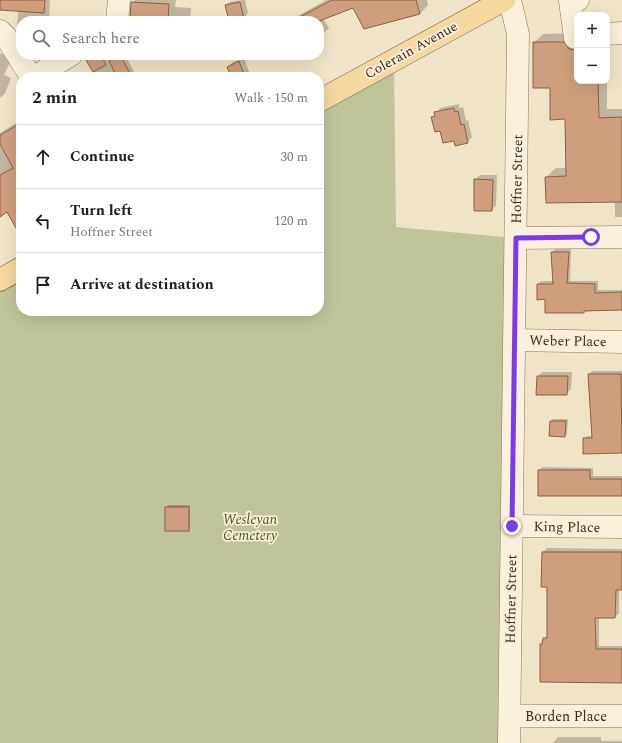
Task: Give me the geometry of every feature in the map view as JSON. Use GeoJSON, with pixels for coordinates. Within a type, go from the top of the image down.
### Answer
{"type":"FeatureCollection","features":[{"type":"Feature","properties":{"kind":"main road","name":"Colerain Avenue"},"geometry":{"type":"LineString","coordinates":[[324,98],[504,0]]}},
{"type":"Feature","properties":{"kind":"main road"},"geometry":{"type":"LineString","coordinates":[[0,280],[16,271]]}},
{"type":"Feature","properties":{"kind":"street"},"geometry":{"type":"LineString","coordinates":[[117,16],[119,0]]}},
{"type":"Feature","properties":{"kind":"street","name":"Hoffner Street"},"geometry":{"type":"LineString","coordinates":[[509,743],[518,34],[510,0]]}},
{"type":"Feature","properties":{"kind":"street"},"geometry":{"type":"LineString","coordinates":[[574,31],[570,1],[578,0]]}},
{"type":"Feature","properties":{"kind":"street"},"geometry":{"type":"LineString","coordinates":[[0,31],[6,36],[16,52]]}},
{"type":"Feature","properties":{"kind":"street"},"geometry":{"type":"LineString","coordinates":[[610,34],[622,33]]}},
{"type":"Feature","properties":{"kind":"street"},"geometry":{"type":"LineString","coordinates":[[21,60],[28,72]]}},
{"type":"Feature","properties":{"kind":"street"},"geometry":{"type":"LineString","coordinates":[[42,72],[63,60]]}},
{"type":"Feature","properties":{"kind":"street"},"geometry":{"type":"LineString","coordinates":[[516,238],[622,237]]}},
{"type":"Feature","properties":{"kind":"street","name":"Weber Place"},"geometry":{"type":"LineString","coordinates":[[515,340],[622,342]]}},
{"type":"Feature","properties":{"kind":"street","name":"King Place"},"geometry":{"type":"LineString","coordinates":[[512,526],[622,527]]}},
{"type":"Feature","properties":{"kind":"street","name":"Borden Place"},"geometry":{"type":"LineString","coordinates":[[510,716],[622,716]]}},
{"type":"Feature","properties":{"kind":"green space","name":"Wesleyan Cemetery"},"geometry":{"type":"Polygon","coordinates":[[[394,59],[396,227],[516,238],[509,743],[0,743],[0,280],[16,271],[16,316],[324,316],[324,98],[394,59]]]}},
{"type":"Feature","properties":{"kind":"building"},"geometry":{"type":"Polygon","coordinates":[[[0,0],[45,0],[44,13],[0,10],[0,0]]]}},
{"type":"Feature","properties":{"kind":"building"},"geometry":{"type":"Polygon","coordinates":[[[332,0],[416,0],[420,14],[364,29],[353,8],[324,19],[324,16],[302,16],[332,0]]]}},
{"type":"Feature","properties":{"kind":"building"},"geometry":{"type":"Polygon","coordinates":[[[131,2],[169,4],[168,16],[130,16],[131,2]]]}},
{"type":"Feature","properties":{"kind":"building"},"geometry":{"type":"Polygon","coordinates":[[[240,2],[243,16],[228,16],[225,5],[240,2]]]}},
{"type":"Feature","properties":{"kind":"building"},"geometry":{"type":"Polygon","coordinates":[[[533,42],[564,42],[569,49],[574,50],[574,84],[598,84],[599,118],[622,117],[622,202],[546,203],[545,177],[566,176],[565,119],[550,120],[550,88],[533,88],[533,42]]]}},
{"type":"Feature","properties":{"kind":"building"},"geometry":{"type":"Polygon","coordinates":[[[86,60],[104,60],[106,65],[93,72],[86,60]]]}},
{"type":"Feature","properties":{"kind":"building"},"geometry":{"type":"Polygon","coordinates":[[[123,60],[129,72],[114,72],[109,61],[123,60]]]}},
{"type":"Feature","properties":{"kind":"building"},"geometry":{"type":"Polygon","coordinates":[[[239,61],[243,72],[229,72],[227,67],[239,61]]]}},
{"type":"Feature","properties":{"kind":"building"},"geometry":{"type":"Polygon","coordinates":[[[454,108],[455,112],[458,111],[461,125],[464,124],[468,143],[455,146],[454,141],[443,143],[440,131],[435,132],[431,117],[435,116],[434,112],[454,108]]]}},
{"type":"Feature","properties":{"kind":"building"},"geometry":{"type":"Polygon","coordinates":[[[16,126],[16,228],[7,212],[0,217],[0,175],[13,168],[0,144],[0,135],[16,126]]]}},
{"type":"Feature","properties":{"kind":"building"},"geometry":{"type":"Polygon","coordinates":[[[474,179],[493,180],[492,211],[474,211],[474,179]]]}},
{"type":"Feature","properties":{"kind":"building"},"geometry":{"type":"Polygon","coordinates":[[[551,252],[569,252],[567,283],[595,284],[595,293],[622,292],[622,310],[584,311],[584,313],[545,313],[545,299],[537,300],[537,284],[553,284],[551,252]]]}},
{"type":"Feature","properties":{"kind":"building"},"geometry":{"type":"Polygon","coordinates":[[[588,374],[621,374],[622,453],[583,454],[583,438],[592,438],[588,374]]]}},
{"type":"Feature","properties":{"kind":"building"},"geometry":{"type":"Polygon","coordinates":[[[537,376],[568,376],[567,395],[536,395],[537,376]]]}},
{"type":"Feature","properties":{"kind":"building"},"geometry":{"type":"Polygon","coordinates":[[[550,421],[566,421],[565,437],[549,436],[550,421]]]}},
{"type":"Feature","properties":{"kind":"building"},"geometry":{"type":"Polygon","coordinates":[[[538,470],[590,470],[590,479],[622,479],[622,496],[538,496],[538,470]]]}},
{"type":"Feature","properties":{"kind":"building"},"geometry":{"type":"Polygon","coordinates":[[[165,507],[189,507],[189,531],[165,531],[165,507]]]}},
{"type":"Feature","properties":{"kind":"building"},"geometry":{"type":"Polygon","coordinates":[[[542,552],[622,552],[622,590],[616,590],[615,618],[595,618],[596,649],[622,649],[622,683],[540,682],[540,644],[542,644],[543,638],[547,638],[547,587],[541,587],[542,552]]]}},
{"type":"Feature","properties":{"kind":"route"},"geometry":{"type":"LineString","coordinates":[[512,526],[516,238],[591,237]]}}]}
